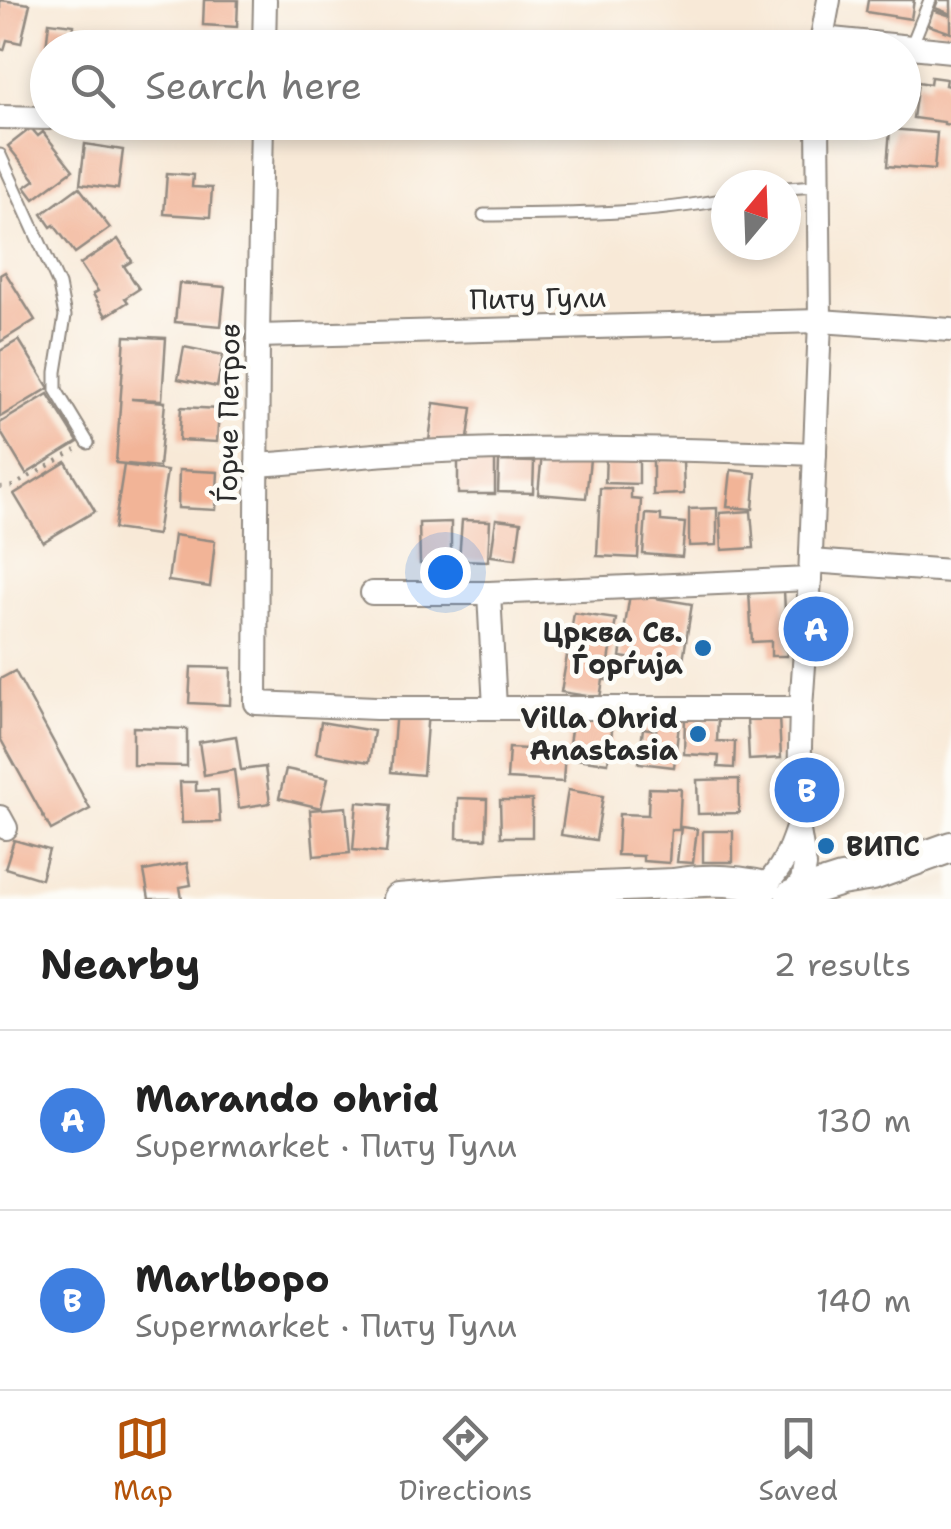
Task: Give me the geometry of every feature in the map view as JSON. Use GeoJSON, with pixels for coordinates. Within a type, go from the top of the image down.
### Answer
{"type":"FeatureCollection","features":[{"type":"Feature","properties":{"kind":"street"},"geometry":{"type":"LineString","coordinates":[[264,30],[265,0]]}},
{"type":"Feature","properties":{"kind":"street"},"geometry":{"type":"LineString","coordinates":[[823,30],[829,0]]}},
{"type":"Feature","properties":{"kind":"street"},"geometry":{"type":"LineString","coordinates":[[921,48],[951,51]]}},
{"type":"Feature","properties":{"kind":"street"},"geometry":{"type":"LineString","coordinates":[[0,116],[30,117]]}},
{"type":"Feature","properties":{"kind":"street","name":"Ѓорче Петров"},"geometry":{"type":"LineString","coordinates":[[262,140],[256,704],[495,708]]}},
{"type":"Feature","properties":{"kind":"street"},"geometry":{"type":"LineString","coordinates":[[772,895],[802,881],[805,866],[798,825],[820,321],[818,140]]}},
{"type":"Feature","properties":{"kind":"street","name":"Питу Гули"},"geometry":{"type":"LineString","coordinates":[[258,336],[820,321],[951,330]]}},
{"type":"Feature","properties":{"kind":"street"},"geometry":{"type":"LineString","coordinates":[[257,465],[401,453],[543,449],[815,454]]}},
{"type":"Feature","properties":{"kind":"street"},"geometry":{"type":"LineString","coordinates":[[372,593],[489,592],[810,570],[951,571]]}},
{"type":"Feature","properties":{"kind":"street"},"geometry":{"type":"LineString","coordinates":[[489,592],[495,708],[801,708]]}},
{"type":"Feature","properties":{"kind":"street"},"geometry":{"type":"LineString","coordinates":[[772,895],[798,825]]}},
{"type":"Feature","properties":{"kind":"street"},"geometry":{"type":"LineString","coordinates":[[398,899],[700,880],[731,880],[772,895],[843,890],[873,875],[951,848]]}},
{"type":"Feature","properties":{"kind":"street"},"geometry":{"type":"LineString","coordinates":[[804,850],[843,890]]}},
{"type":"Feature","properties":{"kind":"street"},"geometry":{"type":"LineString","coordinates":[[673,884],[704,899]]}},
{"type":"Feature","properties":{"kind":"lane"},"geometry":{"type":"LineString","coordinates":[[918,30],[930,0]]}},
{"type":"Feature","properties":{"kind":"lane"},"geometry":{"type":"LineString","coordinates":[[0,155],[59,285],[65,316],[56,390],[88,443]]}},
{"type":"Feature","properties":{"kind":"lane"},"geometry":{"type":"LineString","coordinates":[[801,187],[818,186]]}},
{"type":"Feature","properties":{"kind":"lane"},"geometry":{"type":"LineString","coordinates":[[484,215],[637,210],[711,202]]}},
{"type":"Feature","properties":{"kind":"path"},"geometry":{"type":"LineString","coordinates":[[0,487],[13,486],[88,443]]}},
{"type":"Feature","properties":{"kind":"shaded area"},"geometry":{"type":"Polygon","coordinates":[[[951,875],[951,899],[871,899],[872,895],[951,875]]]}},
{"type":"Feature","properties":{"kind":"building"},"geometry":{"type":"Polygon","coordinates":[[[0,0],[30,4],[21,43],[7,40],[4,50],[0,49],[0,0]]]}},
{"type":"Feature","properties":{"kind":"building"},"geometry":{"type":"Polygon","coordinates":[[[204,0],[238,0],[237,27],[203,25],[204,0]]]}},
{"type":"Feature","properties":{"kind":"building"},"geometry":{"type":"Polygon","coordinates":[[[868,0],[914,0],[911,19],[866,12],[868,0]]]}},
{"type":"Feature","properties":{"kind":"building"},"geometry":{"type":"Polygon","coordinates":[[[938,0],[951,0],[951,14],[935,8],[938,0]]]}},
{"type":"Feature","properties":{"kind":"building"},"geometry":{"type":"Polygon","coordinates":[[[933,10],[951,16],[951,33],[928,25],[933,10]]]}},
{"type":"Feature","properties":{"kind":"building"},"geometry":{"type":"Polygon","coordinates":[[[49,22],[74,25],[74,30],[48,30],[49,22]]]}},
{"type":"Feature","properties":{"kind":"building"},"geometry":{"type":"Polygon","coordinates":[[[931,77],[946,79],[945,85],[951,90],[951,125],[921,119],[921,82],[930,84],[931,77]]]}},
{"type":"Feature","properties":{"kind":"building"},"geometry":{"type":"Polygon","coordinates":[[[30,129],[30,140],[49,140],[73,170],[34,199],[25,187],[35,180],[8,146],[30,129]]]}},
{"type":"Feature","properties":{"kind":"building"},"geometry":{"type":"Polygon","coordinates":[[[921,132],[937,133],[934,170],[887,166],[889,140],[921,140],[921,132]]]}},
{"type":"Feature","properties":{"kind":"building"},"geometry":{"type":"Polygon","coordinates":[[[85,144],[123,150],[118,189],[80,184],[85,144]]]}},
{"type":"Feature","properties":{"kind":"building"},"geometry":{"type":"Polygon","coordinates":[[[167,173],[193,175],[192,187],[212,188],[210,217],[164,214],[167,173]]]}},
{"type":"Feature","properties":{"kind":"building"},"geometry":{"type":"Polygon","coordinates":[[[79,187],[110,228],[75,253],[42,214],[79,187]]]}},
{"type":"Feature","properties":{"kind":"building"},"geometry":{"type":"Polygon","coordinates":[[[118,239],[132,261],[124,266],[139,289],[125,298],[128,302],[106,316],[93,294],[98,291],[80,264],[118,239]]]}},
{"type":"Feature","properties":{"kind":"building"},"geometry":{"type":"Polygon","coordinates":[[[5,272],[35,320],[0,342],[0,275],[5,272]]]}},
{"type":"Feature","properties":{"kind":"building"},"geometry":{"type":"Polygon","coordinates":[[[179,283],[225,287],[221,326],[175,322],[179,283]]]}},
{"type":"Feature","properties":{"kind":"building"},"geometry":{"type":"Polygon","coordinates":[[[125,336],[166,338],[162,400],[131,399],[165,402],[159,467],[116,463],[125,336]]]}},
{"type":"Feature","properties":{"kind":"building"},"geometry":{"type":"Polygon","coordinates":[[[19,340],[49,388],[0,417],[0,351],[19,340]]]}},
{"type":"Feature","properties":{"kind":"building"},"geometry":{"type":"Polygon","coordinates":[[[184,347],[223,355],[217,387],[178,379],[184,347]]]}},
{"type":"Feature","properties":{"kind":"building"},"geometry":{"type":"Polygon","coordinates":[[[48,394],[78,442],[26,474],[0,431],[0,423],[48,394]]]}},
{"type":"Feature","properties":{"kind":"building"},"geometry":{"type":"Polygon","coordinates":[[[434,403],[472,408],[467,446],[429,441],[434,403]]]}},
{"type":"Feature","properties":{"kind":"building"},"geometry":{"type":"Polygon","coordinates":[[[181,407],[219,409],[217,442],[179,440],[181,407]]]}},
{"type":"Feature","properties":{"kind":"building"},"geometry":{"type":"Polygon","coordinates":[[[606,452],[639,453],[639,484],[605,483],[606,452]]]}},
{"type":"Feature","properties":{"kind":"building"},"geometry":{"type":"Polygon","coordinates":[[[542,454],[590,459],[586,498],[538,494],[542,454]]]}},
{"type":"Feature","properties":{"kind":"building"},"geometry":{"type":"Polygon","coordinates":[[[458,458],[495,458],[495,494],[458,494],[458,458]]]}},
{"type":"Feature","properties":{"kind":"building"},"geometry":{"type":"Polygon","coordinates":[[[499,461],[534,462],[533,493],[498,492],[499,461]]]}},
{"type":"Feature","properties":{"kind":"building"},"geometry":{"type":"Polygon","coordinates":[[[653,461],[683,461],[684,494],[653,495],[653,461]]]}},
{"type":"Feature","properties":{"kind":"building"},"geometry":{"type":"Polygon","coordinates":[[[66,462],[95,511],[43,542],[14,494],[66,462]]]}},
{"type":"Feature","properties":{"kind":"building"},"geometry":{"type":"Polygon","coordinates":[[[124,465],[167,471],[157,535],[114,529],[124,465]]]}},
{"type":"Feature","properties":{"kind":"building"},"geometry":{"type":"Polygon","coordinates":[[[179,470],[218,472],[216,510],[178,508],[179,470]]]}},
{"type":"Feature","properties":{"kind":"building"},"geometry":{"type":"Polygon","coordinates":[[[731,470],[756,473],[753,509],[727,507],[731,470]]]}},
{"type":"Feature","properties":{"kind":"building"},"geometry":{"type":"Polygon","coordinates":[[[600,488],[631,489],[631,499],[641,500],[638,558],[597,556],[600,488]]]}},
{"type":"Feature","properties":{"kind":"building"},"geometry":{"type":"Polygon","coordinates":[[[717,508],[717,545],[689,546],[689,509],[717,508]]]}},
{"type":"Feature","properties":{"kind":"building"},"geometry":{"type":"Polygon","coordinates":[[[751,511],[754,548],[722,550],[720,513],[751,511]]]}},
{"type":"Feature","properties":{"kind":"building"},"geometry":{"type":"Polygon","coordinates":[[[646,514],[661,515],[661,521],[685,523],[682,557],[643,554],[646,514]]]}},
{"type":"Feature","properties":{"kind":"building"},"geometry":{"type":"Polygon","coordinates":[[[496,519],[521,522],[516,559],[491,556],[496,519]]]}},
{"type":"Feature","properties":{"kind":"building"},"geometry":{"type":"Polygon","coordinates":[[[462,520],[490,521],[488,561],[459,560],[462,520]]]}},
{"type":"Feature","properties":{"kind":"building"},"geometry":{"type":"Polygon","coordinates":[[[451,522],[451,564],[420,564],[419,523],[451,522]]]}},
{"type":"Feature","properties":{"kind":"building"},"geometry":{"type":"Polygon","coordinates":[[[174,535],[215,541],[210,587],[168,581],[174,535]]]}},
{"type":"Feature","properties":{"kind":"building"},"geometry":{"type":"Polygon","coordinates":[[[784,590],[787,656],[771,656],[771,641],[752,642],[749,591],[784,590]]]}},
{"type":"Feature","properties":{"kind":"building"},"geometry":{"type":"Polygon","coordinates":[[[630,594],[692,604],[682,666],[620,657],[630,594]]]}},
{"type":"Feature","properties":{"kind":"building"},"geometry":{"type":"Polygon","coordinates":[[[574,613],[616,619],[600,698],[561,692],[574,613]]]}},
{"type":"Feature","properties":{"kind":"building"},"geometry":{"type":"Polygon","coordinates":[[[191,667],[231,668],[230,705],[189,703],[191,667]]]}},
{"type":"Feature","properties":{"kind":"building"},"geometry":{"type":"Polygon","coordinates":[[[15,671],[90,809],[51,830],[0,738],[0,679],[15,671]]]}},
{"type":"Feature","properties":{"kind":"building"},"geometry":{"type":"Polygon","coordinates":[[[396,709],[428,711],[423,775],[391,772],[396,709]]]}},
{"type":"Feature","properties":{"kind":"building"},"geometry":{"type":"Polygon","coordinates":[[[658,713],[680,716],[674,767],[639,763],[643,728],[656,730],[658,713]]]}},
{"type":"Feature","properties":{"kind":"building"},"geometry":{"type":"Polygon","coordinates":[[[573,716],[613,722],[608,763],[567,758],[573,716]]]}},
{"type":"Feature","properties":{"kind":"building"},"geometry":{"type":"Polygon","coordinates":[[[779,716],[781,758],[749,760],[747,717],[779,716]]]}},
{"type":"Feature","properties":{"kind":"building"},"geometry":{"type":"Polygon","coordinates":[[[685,717],[718,719],[717,741],[735,742],[734,768],[718,767],[719,756],[684,754],[685,717]]]}},
{"type":"Feature","properties":{"kind":"building"},"geometry":{"type":"Polygon","coordinates":[[[321,722],[374,731],[369,762],[316,753],[321,722]]]}},
{"type":"Feature","properties":{"kind":"building"},"geometry":{"type":"Polygon","coordinates":[[[133,727],[187,729],[187,766],[133,765],[133,727]]]}},
{"type":"Feature","properties":{"kind":"building"},"geometry":{"type":"Polygon","coordinates":[[[236,736],[241,770],[265,767],[270,803],[239,808],[234,770],[204,775],[199,742],[236,736]]]}},
{"type":"Feature","properties":{"kind":"building"},"geometry":{"type":"Polygon","coordinates":[[[509,748],[565,751],[563,782],[507,779],[509,748]]]}},
{"type":"Feature","properties":{"kind":"building"},"geometry":{"type":"Polygon","coordinates":[[[286,769],[328,778],[321,808],[279,798],[286,769]]]}},
{"type":"Feature","properties":{"kind":"building"},"geometry":{"type":"Polygon","coordinates":[[[739,779],[739,813],[698,814],[697,780],[739,779]]]}},
{"type":"Feature","properties":{"kind":"building"},"geometry":{"type":"Polygon","coordinates":[[[180,782],[196,782],[196,791],[218,790],[220,822],[182,823],[180,782]]]}},
{"type":"Feature","properties":{"kind":"building"},"geometry":{"type":"Polygon","coordinates":[[[649,788],[681,789],[679,830],[671,830],[669,863],[617,855],[619,814],[648,815],[649,788]]]}},
{"type":"Feature","properties":{"kind":"building"},"geometry":{"type":"Polygon","coordinates":[[[568,790],[603,796],[596,840],[561,835],[568,790]]]}},
{"type":"Feature","properties":{"kind":"building"},"geometry":{"type":"Polygon","coordinates":[[[458,798],[487,799],[486,839],[457,838],[458,798]]]}},
{"type":"Feature","properties":{"kind":"building"},"geometry":{"type":"Polygon","coordinates":[[[500,800],[532,800],[532,837],[501,837],[500,800]]]}},
{"type":"Feature","properties":{"kind":"building"},"geometry":{"type":"Polygon","coordinates":[[[357,802],[391,805],[386,853],[353,850],[357,802]]]}},
{"type":"Feature","properties":{"kind":"building"},"geometry":{"type":"Polygon","coordinates":[[[346,807],[350,853],[314,856],[310,810],[346,807]]]}},
{"type":"Feature","properties":{"kind":"building"},"geometry":{"type":"Polygon","coordinates":[[[681,827],[697,829],[693,863],[677,862],[681,827]]]}},
{"type":"Feature","properties":{"kind":"building"},"geometry":{"type":"Polygon","coordinates":[[[703,831],[733,831],[733,862],[703,862],[703,831]]]}},
{"type":"Feature","properties":{"kind":"building"},"geometry":{"type":"Polygon","coordinates":[[[14,840],[49,850],[41,879],[5,868],[14,840]]]}},
{"type":"Feature","properties":{"kind":"building"},"geometry":{"type":"Polygon","coordinates":[[[187,863],[191,885],[180,887],[182,899],[149,899],[144,871],[187,863]]]}},
{"type":"Feature","properties":{"kind":"place","name":"Marando ohrid"},"geometry":{"type":"Point","coordinates":[816,629]}},
{"type":"Feature","properties":{"kind":"place","name":"Црква Св. Ѓoрѓијa"},"geometry":{"type":"Point","coordinates":[703,648]}},
{"type":"Feature","properties":{"kind":"place","name":"Villa Ohrid Anastasia"},"geometry":{"type":"Point","coordinates":[698,734]}},
{"type":"Feature","properties":{"kind":"place","name":"Marlbopo"},"geometry":{"type":"Point","coordinates":[807,790]}},
{"type":"Feature","properties":{"kind":"place","name":"ВИПС"},"geometry":{"type":"Point","coordinates":[826,846]}}]}
